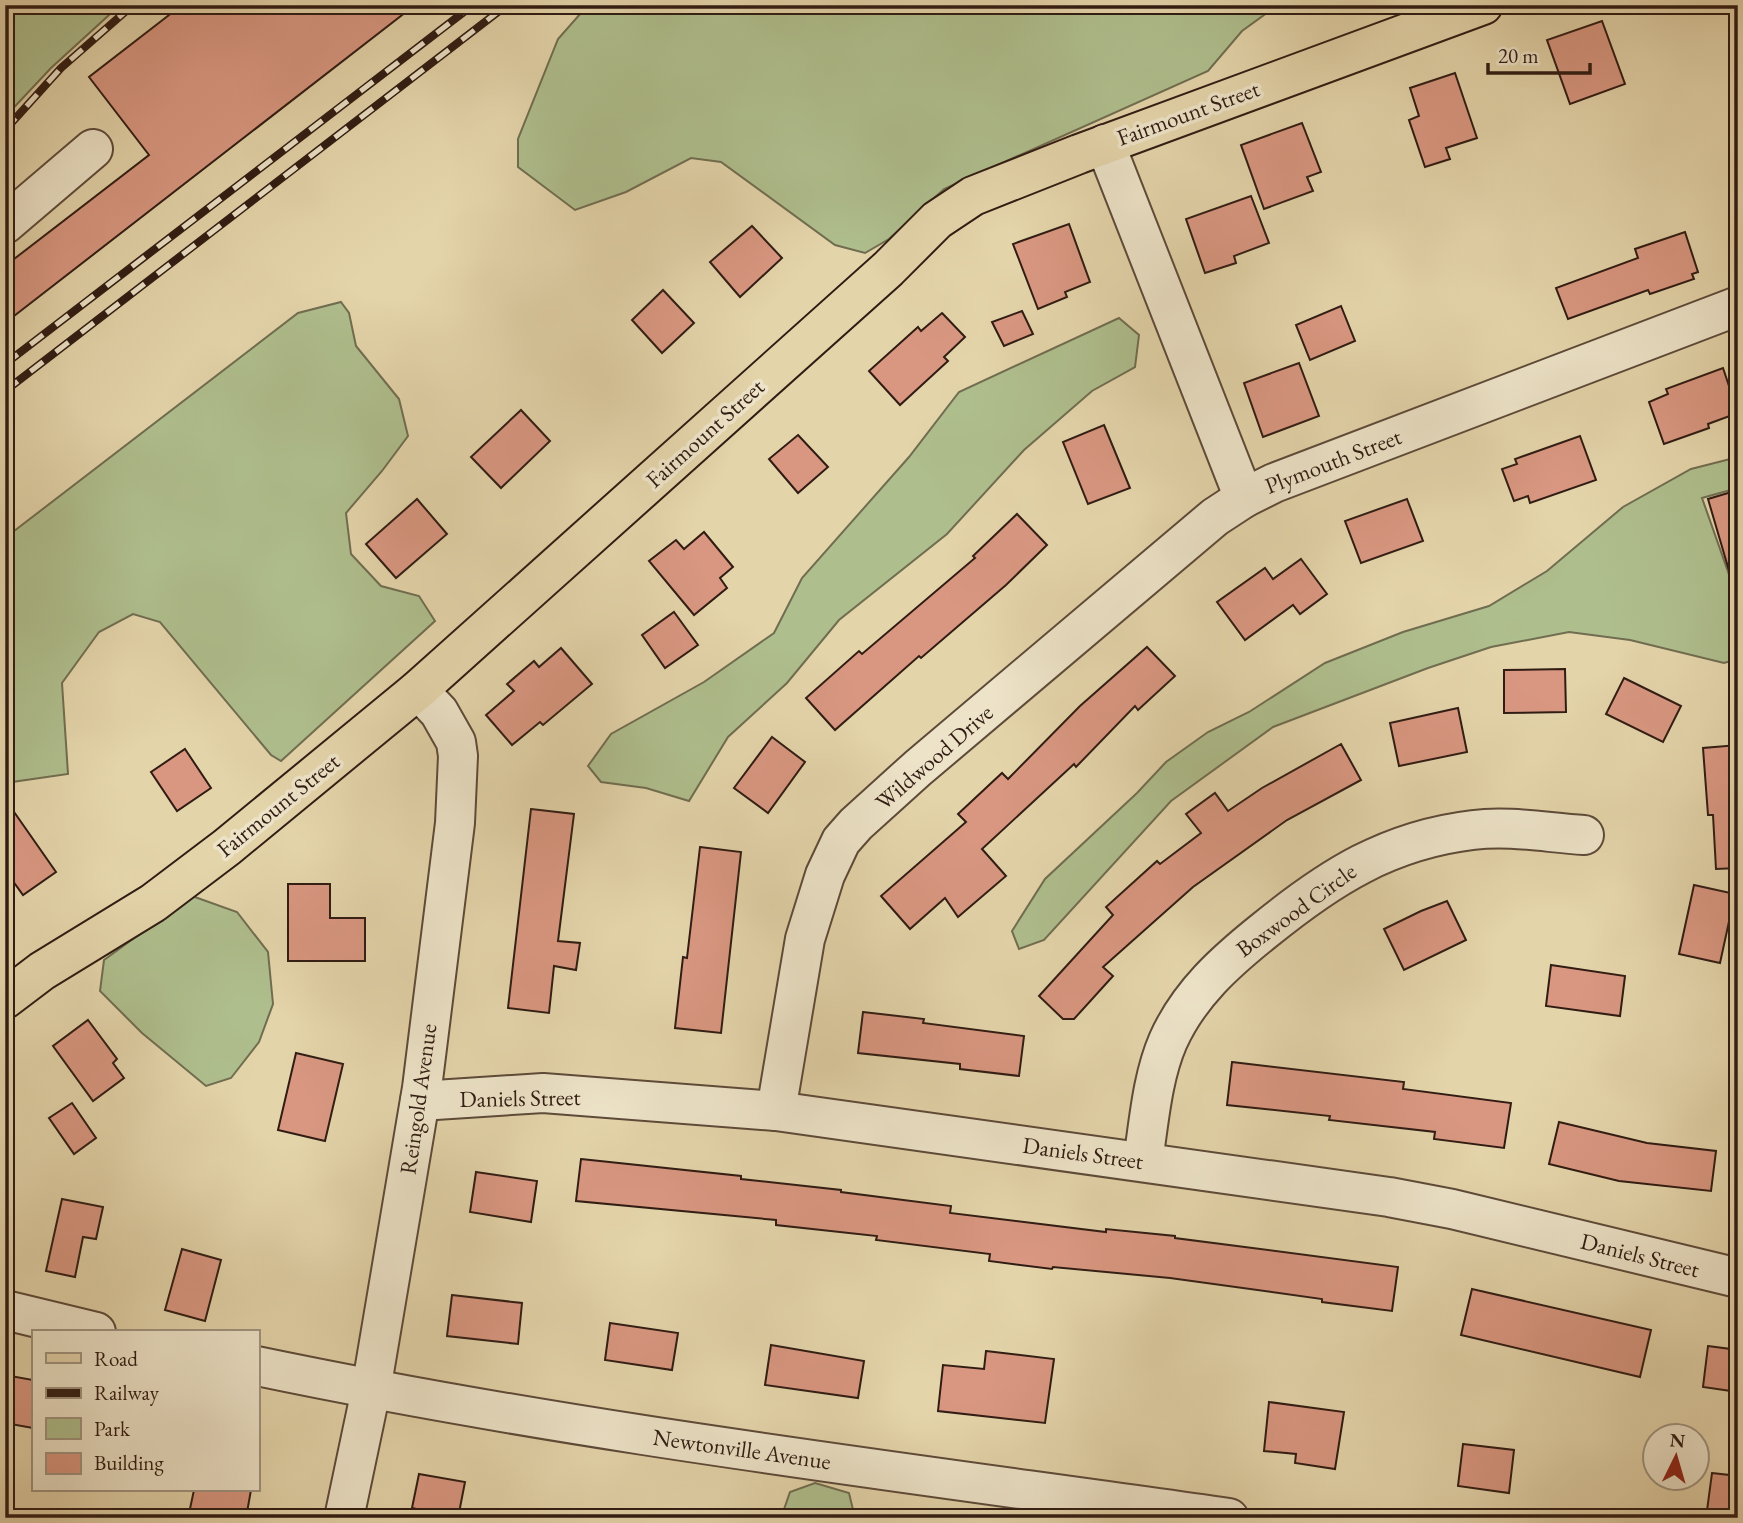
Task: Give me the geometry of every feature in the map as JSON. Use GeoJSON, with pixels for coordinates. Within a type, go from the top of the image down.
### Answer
{"type":"FeatureCollection","features":[{"type":"Feature","properties":{"kind":"main road","name":"Fairmount Street"},"geometry":{"type":"LineString","coordinates":[[5,999],[42,971],[153,903],[418,690],[888,269],[937,220],[973,196],[1105,144],[1483,5]]}},
{"type":"Feature","properties":{"kind":"street","name":"Plymouth Street"},"geometry":{"type":"LineString","coordinates":[[1105,144],[1244,498],[1274,482],[1738,306]]}},
{"type":"Feature","properties":{"kind":"street"},"geometry":{"type":"LineString","coordinates":[[5,223],[93,149]]}},
{"type":"Feature","properties":{"kind":"street","name":"Wildwood Drive"},"geometry":{"type":"LineString","coordinates":[[776,1111],[806,939],[825,875],[841,841],[856,824],[933,756],[1215,517],[1244,498]]}},
{"type":"Feature","properties":{"kind":"street","name":"Reingold Avenue"},"geometry":{"type":"LineString","coordinates":[[344,1518],[371,1390],[420,1101],[454,833],[458,755],[456,742],[446,721],[418,690]]}},
{"type":"Feature","properties":{"kind":"street","name":"Boxwood Circle"},"geometry":{"type":"LineString","coordinates":[[1143,1161],[1160,1067],[1178,1021],[1193,998],[1227,961],[1299,902],[1359,864],[1427,839],[1483,829],[1584,835]]}},
{"type":"Feature","properties":{"kind":"street","name":"Daniels Street"},"geometry":{"type":"LineString","coordinates":[[420,1101],[543,1093],[776,1111],[1143,1161],[1452,1209],[1738,1278]]}},
{"type":"Feature","properties":{"kind":"street"},"geometry":{"type":"LineString","coordinates":[[5,1310],[88,1330]]}},
{"type":"Feature","properties":{"kind":"street","name":"Newtonville Avenue"},"geometry":{"type":"LineString","coordinates":[[259,1367],[371,1390],[700,1443],[1229,1518]]}},
{"type":"Feature","properties":{"kind":"green space"},"geometry":{"type":"Polygon","coordinates":[[[5,5],[120,5],[51,68],[5,117],[5,5]]]}},
{"type":"Feature","properties":{"kind":"green space"},"geometry":{"type":"Polygon","coordinates":[[[588,5],[1278,5],[1242,31],[1208,71],[944,189],[889,239],[865,253],[835,245],[721,162],[691,158],[626,192],[575,210],[518,167],[518,139],[558,39],[588,5]]]}},
{"type":"Feature","properties":{"kind":"green space"},"geometry":{"type":"Polygon","coordinates":[[[341,302],[349,313],[356,346],[399,399],[408,436],[346,513],[351,554],[381,586],[419,596],[435,621],[281,761],[271,755],[160,622],[133,614],[99,632],[62,683],[68,774],[5,783],[5,538],[298,313],[341,302]]]}},
{"type":"Feature","properties":{"kind":"green space"},"geometry":{"type":"Polygon","coordinates":[[[1119,318],[1139,335],[1135,367],[1092,391],[1024,450],[947,534],[839,620],[787,683],[728,737],[689,801],[646,788],[601,782],[588,766],[611,734],[704,682],[774,633],[802,578],[909,457],[959,392],[1119,318]]]}},
{"type":"Feature","properties":{"kind":"green space"},"geometry":{"type":"Polygon","coordinates":[[[1738,457],[1738,488],[1702,498],[1732,583],[1731,606],[1738,613],[1738,659],[1724,663],[1630,640],[1569,632],[1491,647],[1273,727],[1171,801],[1044,940],[1019,949],[1012,931],[1045,879],[1137,793],[1166,762],[1208,732],[1249,712],[1325,663],[1403,632],[1489,606],[1547,571],[1623,507],[1691,469],[1738,457]]]}},
{"type":"Feature","properties":{"kind":"green space"},"geometry":{"type":"Polygon","coordinates":[[[192,896],[237,912],[268,952],[273,1004],[259,1042],[231,1078],[206,1086],[142,1033],[100,991],[104,960],[192,896]]]}},
{"type":"Feature","properties":{"kind":"green space"},"geometry":{"type":"Polygon","coordinates":[[[815,1483],[849,1493],[855,1518],[781,1518],[790,1492],[815,1483]]]}},
{"type":"Feature","properties":{"kind":"building"},"geometry":{"type":"Polygon","coordinates":[[[182,5],[415,5],[5,323],[5,266],[149,155],[89,77],[182,5]]]}},
{"type":"Feature","properties":{"kind":"building"},"geometry":{"type":"Polygon","coordinates":[[[1602,21],[1625,84],[1570,104],[1547,40],[1602,21]]]}},
{"type":"Feature","properties":{"kind":"building"},"geometry":{"type":"Polygon","coordinates":[[[1455,73],[1477,138],[1446,148],[1450,159],[1425,167],[1409,120],[1419,116],[1410,88],[1455,73]]]}},
{"type":"Feature","properties":{"kind":"building"},"geometry":{"type":"Polygon","coordinates":[[[1302,123],[1321,172],[1307,177],[1313,191],[1264,209],[1241,145],[1302,123]]]}},
{"type":"Feature","properties":{"kind":"building"},"geometry":{"type":"Polygon","coordinates":[[[1251,196],[1269,243],[1234,256],[1236,263],[1205,273],[1186,219],[1251,196]]]}},
{"type":"Feature","properties":{"kind":"building"},"geometry":{"type":"Polygon","coordinates":[[[1069,224],[1090,282],[1065,292],[1067,297],[1038,309],[1013,244],[1069,224]]]}},
{"type":"Feature","properties":{"kind":"building"},"geometry":{"type":"Polygon","coordinates":[[[752,226],[782,258],[740,297],[710,262],[752,226]]]}},
{"type":"Feature","properties":{"kind":"building"},"geometry":{"type":"Polygon","coordinates":[[[1685,232],[1698,272],[1692,274],[1694,279],[1650,294],[1648,290],[1568,319],[1556,288],[1638,258],[1635,249],[1685,232]]]}},
{"type":"Feature","properties":{"kind":"building"},"geometry":{"type":"Polygon","coordinates":[[[663,290],[694,323],[662,353],[632,320],[663,290]]]}},
{"type":"Feature","properties":{"kind":"building"},"geometry":{"type":"Polygon","coordinates":[[[1341,306],[1355,341],[1310,360],[1296,325],[1341,306]]]}},
{"type":"Feature","properties":{"kind":"building"},"geometry":{"type":"Polygon","coordinates":[[[1022,311],[1033,334],[1004,346],[992,322],[1022,311]]]}},
{"type":"Feature","properties":{"kind":"building"},"geometry":{"type":"Polygon","coordinates":[[[942,313],[965,337],[944,357],[948,361],[900,405],[869,371],[918,327],[921,331],[942,313]]]}},
{"type":"Feature","properties":{"kind":"building"},"geometry":{"type":"Polygon","coordinates":[[[1299,363],[1319,416],[1263,437],[1244,383],[1299,363]]]}},
{"type":"Feature","properties":{"kind":"building"},"geometry":{"type":"Polygon","coordinates":[[[1723,368],[1738,413],[1708,424],[1709,428],[1664,444],[1649,402],[1668,394],[1666,389],[1723,368]]]}},
{"type":"Feature","properties":{"kind":"building"},"geometry":{"type":"Polygon","coordinates":[[[521,410],[550,441],[501,488],[471,457],[521,410]]]}},
{"type":"Feature","properties":{"kind":"building"},"geometry":{"type":"Polygon","coordinates":[[[1104,425],[1130,488],[1088,504],[1063,442],[1104,425]]]}},
{"type":"Feature","properties":{"kind":"building"},"geometry":{"type":"Polygon","coordinates":[[[798,435],[828,467],[798,493],[769,459],[798,435]]]}},
{"type":"Feature","properties":{"kind":"building"},"geometry":{"type":"Polygon","coordinates":[[[1580,436],[1596,480],[1530,503],[1528,496],[1514,501],[1502,469],[1517,464],[1515,459],[1580,436]]]}},
{"type":"Feature","properties":{"kind":"building"},"geometry":{"type":"Polygon","coordinates":[[[1738,490],[1738,573],[1730,574],[1708,499],[1738,490]]]}},
{"type":"Feature","properties":{"kind":"building"},"geometry":{"type":"Polygon","coordinates":[[[417,499],[447,534],[396,578],[366,544],[417,499]]]}},
{"type":"Feature","properties":{"kind":"building"},"geometry":{"type":"Polygon","coordinates":[[[1407,499],[1423,541],[1361,563],[1345,521],[1407,499]]]}},
{"type":"Feature","properties":{"kind":"building"},"geometry":{"type":"Polygon","coordinates":[[[1017,514],[1047,545],[1006,585],[921,658],[919,656],[835,730],[806,698],[859,651],[862,654],[975,558],[973,556],[1017,514]]]}},
{"type":"Feature","properties":{"kind":"building"},"geometry":{"type":"Polygon","coordinates":[[[704,532],[733,567],[720,578],[727,588],[694,615],[649,561],[676,540],[684,549],[704,532]]]}},
{"type":"Feature","properties":{"kind":"building"},"geometry":{"type":"Polygon","coordinates":[[[1301,559],[1327,594],[1300,614],[1293,605],[1245,640],[1217,602],[1265,568],[1273,579],[1301,559]]]}},
{"type":"Feature","properties":{"kind":"building"},"geometry":{"type":"Polygon","coordinates":[[[674,612],[698,645],[665,668],[642,635],[674,612]]]}},
{"type":"Feature","properties":{"kind":"building"},"geometry":{"type":"Polygon","coordinates":[[[1147,647],[1175,676],[1138,710],[1135,706],[1076,767],[1074,764],[982,849],[1006,876],[958,917],[945,898],[910,929],[881,896],[966,822],[958,814],[1002,773],[1008,779],[1080,706],[1147,647]]]}},
{"type":"Feature","properties":{"kind":"building"},"geometry":{"type":"Polygon","coordinates":[[[561,648],[592,684],[543,725],[540,722],[512,745],[486,715],[514,691],[507,684],[534,661],[539,667],[561,648]]]}},
{"type":"Feature","properties":{"kind":"building"},"geometry":{"type":"Polygon","coordinates":[[[1565,669],[1566,712],[1504,713],[1504,670],[1565,669]]]}},
{"type":"Feature","properties":{"kind":"building"},"geometry":{"type":"Polygon","coordinates":[[[1624,678],[1681,706],[1663,742],[1606,714],[1624,678]]]}},
{"type":"Feature","properties":{"kind":"building"},"geometry":{"type":"Polygon","coordinates":[[[1458,708],[1467,752],[1399,766],[1390,723],[1458,708]]]}},
{"type":"Feature","properties":{"kind":"building"},"geometry":{"type":"Polygon","coordinates":[[[772,737],[805,762],[768,813],[734,788],[772,737]]]}},
{"type":"Feature","properties":{"kind":"building"},"geometry":{"type":"Polygon","coordinates":[[[1341,744],[1361,780],[1287,820],[1193,887],[1103,967],[1113,976],[1074,1019],[1063,1019],[1039,996],[1113,915],[1106,907],[1157,861],[1160,864],[1201,833],[1186,814],[1215,793],[1228,811],[1262,788],[1341,744]]]}},
{"type":"Feature","properties":{"kind":"building"},"geometry":{"type":"Polygon","coordinates":[[[1738,745],[1738,868],[1716,869],[1713,815],[1708,815],[1703,748],[1738,745]]]}},
{"type":"Feature","properties":{"kind":"building"},"geometry":{"type":"Polygon","coordinates":[[[185,749],[211,788],[177,811],[151,772],[185,749]]]}},
{"type":"Feature","properties":{"kind":"building"},"geometry":{"type":"Polygon","coordinates":[[[5,799],[56,872],[23,895],[5,870],[5,799]]]}},
{"type":"Feature","properties":{"kind":"building"},"geometry":{"type":"Polygon","coordinates":[[[531,809],[574,814],[558,941],[580,943],[576,970],[554,966],[549,1013],[508,1008],[531,809]]]}},
{"type":"Feature","properties":{"kind":"building"},"geometry":{"type":"Polygon","coordinates":[[[700,847],[741,852],[721,1033],[675,1028],[683,957],[687,958],[700,847]]]}},
{"type":"Feature","properties":{"kind":"building"},"geometry":{"type":"Polygon","coordinates":[[[288,884],[330,884],[330,918],[365,918],[365,961],[288,961],[288,884]]]}},
{"type":"Feature","properties":{"kind":"building"},"geometry":{"type":"Polygon","coordinates":[[[1694,885],[1735,894],[1720,963],[1679,954],[1694,885]]]}},
{"type":"Feature","properties":{"kind":"building"},"geometry":{"type":"Polygon","coordinates":[[[1447,901],[1466,940],[1404,970],[1384,929],[1447,901]]]}},
{"type":"Feature","properties":{"kind":"building"},"geometry":{"type":"Polygon","coordinates":[[[1551,965],[1625,976],[1620,1016],[1546,1006],[1551,965]]]}},
{"type":"Feature","properties":{"kind":"building"},"geometry":{"type":"Polygon","coordinates":[[[863,1012],[1024,1036],[1019,1076],[960,1069],[960,1064],[858,1053],[863,1012]]]}},
{"type":"Feature","properties":{"kind":"building"},"geometry":{"type":"Polygon","coordinates":[[[88,1020],[117,1059],[113,1063],[124,1078],[93,1101],[53,1046],[88,1020]]]}},
{"type":"Feature","properties":{"kind":"building"},"geometry":{"type":"Polygon","coordinates":[[[296,1053],[343,1064],[325,1141],[278,1130],[296,1053]]]}},
{"type":"Feature","properties":{"kind":"building"},"geometry":{"type":"Polygon","coordinates":[[[1232,1062],[1404,1082],[1403,1089],[1511,1103],[1504,1148],[1434,1139],[1435,1132],[1329,1120],[1330,1116],[1227,1105],[1232,1062]]]}},
{"type":"Feature","properties":{"kind":"building"},"geometry":{"type":"Polygon","coordinates":[[[72,1103],[96,1138],[74,1154],[49,1118],[72,1103]]]}},
{"type":"Feature","properties":{"kind":"building"},"geometry":{"type":"Polygon","coordinates":[[[1559,1122],[1647,1143],[1716,1151],[1711,1191],[1619,1181],[1549,1164],[1559,1122]]]}},
{"type":"Feature","properties":{"kind":"building"},"geometry":{"type":"Polygon","coordinates":[[[581,1159],[741,1176],[741,1179],[951,1206],[950,1213],[1106,1232],[1106,1229],[1175,1236],[1398,1267],[1392,1311],[1170,1278],[989,1261],[990,1254],[876,1240],[877,1236],[776,1225],[776,1220],[576,1201],[581,1159]]]}},
{"type":"Feature","properties":{"kind":"building"},"geometry":{"type":"Polygon","coordinates":[[[476,1172],[537,1181],[531,1222],[470,1212],[476,1172]]]}},
{"type":"Feature","properties":{"kind":"building"},"geometry":{"type":"Polygon","coordinates":[[[62,1199],[103,1207],[96,1239],[83,1237],[75,1277],[46,1271],[62,1199]]]}},
{"type":"Feature","properties":{"kind":"building"},"geometry":{"type":"Polygon","coordinates":[[[182,1249],[221,1260],[205,1321],[165,1310],[182,1249]]]}},
{"type":"Feature","properties":{"kind":"building"},"geometry":{"type":"Polygon","coordinates":[[[1472,1289],[1651,1330],[1640,1377],[1461,1335],[1472,1289]]]}},
{"type":"Feature","properties":{"kind":"building"},"geometry":{"type":"Polygon","coordinates":[[[452,1295],[522,1303],[518,1344],[447,1336],[452,1295]]]}},
{"type":"Feature","properties":{"kind":"building"},"geometry":{"type":"Polygon","coordinates":[[[610,1323],[678,1333],[672,1370],[605,1360],[610,1323]]]}},
{"type":"Feature","properties":{"kind":"building"},"geometry":{"type":"Polygon","coordinates":[[[771,1345],[864,1361],[858,1398],[765,1385],[771,1345]]]}},
{"type":"Feature","properties":{"kind":"building"},"geometry":{"type":"Polygon","coordinates":[[[1708,1346],[1738,1350],[1738,1392],[1703,1387],[1708,1346]]]}},
{"type":"Feature","properties":{"kind":"building"},"geometry":{"type":"Polygon","coordinates":[[[986,1351],[1054,1359],[1045,1423],[938,1411],[943,1365],[984,1369],[986,1351]]]}},
{"type":"Feature","properties":{"kind":"building"},"geometry":{"type":"Polygon","coordinates":[[[5,1375],[32,1380],[32,1428],[5,1423],[5,1375]]]}},
{"type":"Feature","properties":{"kind":"building"},"geometry":{"type":"Polygon","coordinates":[[[1269,1402],[1344,1412],[1335,1469],[1295,1463],[1296,1454],[1264,1451],[1269,1402]]]}},
{"type":"Feature","properties":{"kind":"building"},"geometry":{"type":"Polygon","coordinates":[[[1463,1444],[1514,1450],[1509,1493],[1458,1486],[1463,1444]]]}},
{"type":"Feature","properties":{"kind":"building"},"geometry":{"type":"Polygon","coordinates":[[[1712,1473],[1738,1476],[1738,1518],[1706,1518],[1709,1492],[1712,1492],[1712,1473]]]}},
{"type":"Feature","properties":{"kind":"building"},"geometry":{"type":"Polygon","coordinates":[[[419,1474],[465,1482],[458,1518],[416,1518],[417,1509],[412,1508],[419,1474]]]}},
{"type":"Feature","properties":{"kind":"building"},"geometry":{"type":"Polygon","coordinates":[[[194,1492],[251,1492],[246,1518],[188,1518],[194,1492]]]}},
{"type":"Feature","properties":{"kind":"railway"},"geometry":{"type":"LineString","coordinates":[[5,130],[61,68],[133,5]]}},
{"type":"Feature","properties":{"kind":"railway"},"geometry":{"type":"LineString","coordinates":[[5,364],[473,5]]}},
{"type":"Feature","properties":{"kind":"railway"},"geometry":{"type":"LineString","coordinates":[[5,391],[507,5]]}}]}
